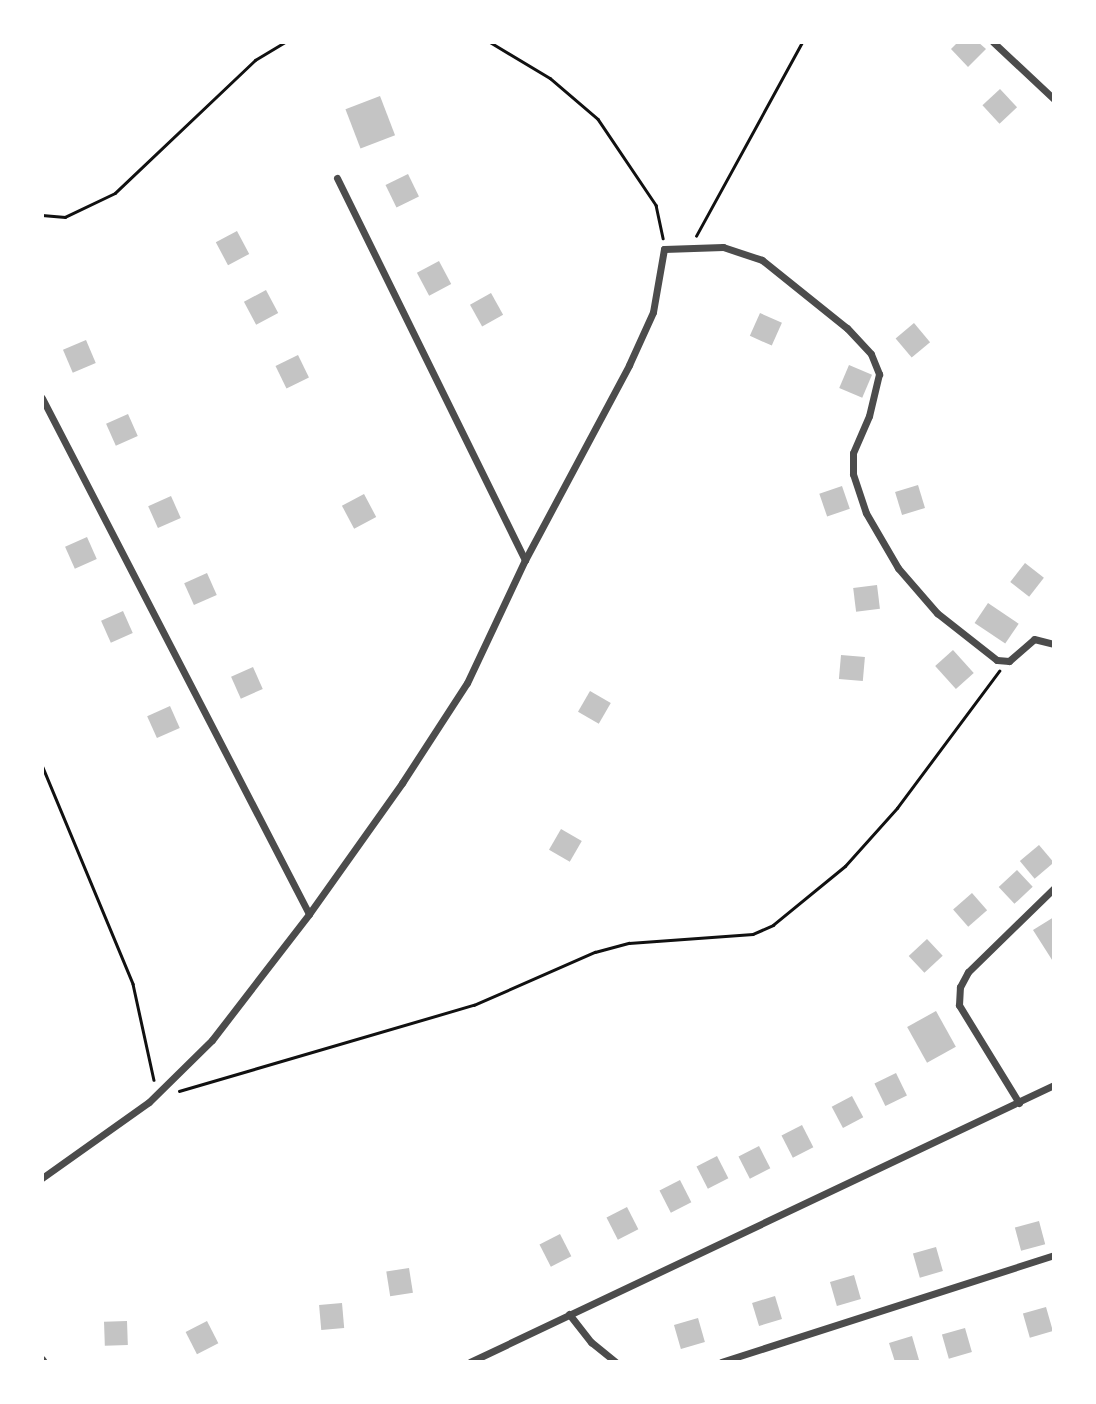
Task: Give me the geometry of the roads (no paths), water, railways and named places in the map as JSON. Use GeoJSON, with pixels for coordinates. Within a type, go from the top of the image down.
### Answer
{"type":"FeatureCollection","features":[{"type":"Feature","properties":{"kind":"street"},"geometry":{"type":"LineString","coordinates":[[993,42],[1054,99]]}},
{"type":"Feature","properties":{"kind":"street"},"geometry":{"type":"LineString","coordinates":[[337,178],[525,560]]}},
{"type":"Feature","properties":{"kind":"street"},"geometry":{"type":"LineString","coordinates":[[42,1178],[157,1095],[212,1040],[310,914],[467,682],[525,560],[646,329],[659,290],[664,249],[691,245],[723,247],[762,260],[847,328],[871,354],[879,384],[852,462],[866,513],[898,568],[924,599],[980,648],[1004,662],[1034,639],[1054,644]]}},
{"type":"Feature","properties":{"kind":"street"},"geometry":{"type":"LineString","coordinates":[[42,398],[310,914]]}},
{"type":"Feature","properties":{"kind":"street"},"geometry":{"type":"LineString","coordinates":[[1019,1103],[959,1005],[960,987],[968,972],[1054,888]]}},
{"type":"Feature","properties":{"kind":"street"},"geometry":{"type":"LineString","coordinates":[[470,1362],[1054,1085]]}},
{"type":"Feature","properties":{"kind":"street"},"geometry":{"type":"LineString","coordinates":[[721,1362],[1054,1255]]}},
{"type":"Feature","properties":{"kind":"street"},"geometry":{"type":"LineString","coordinates":[[569,1314],[590,1342],[616,1362]]}}]}
